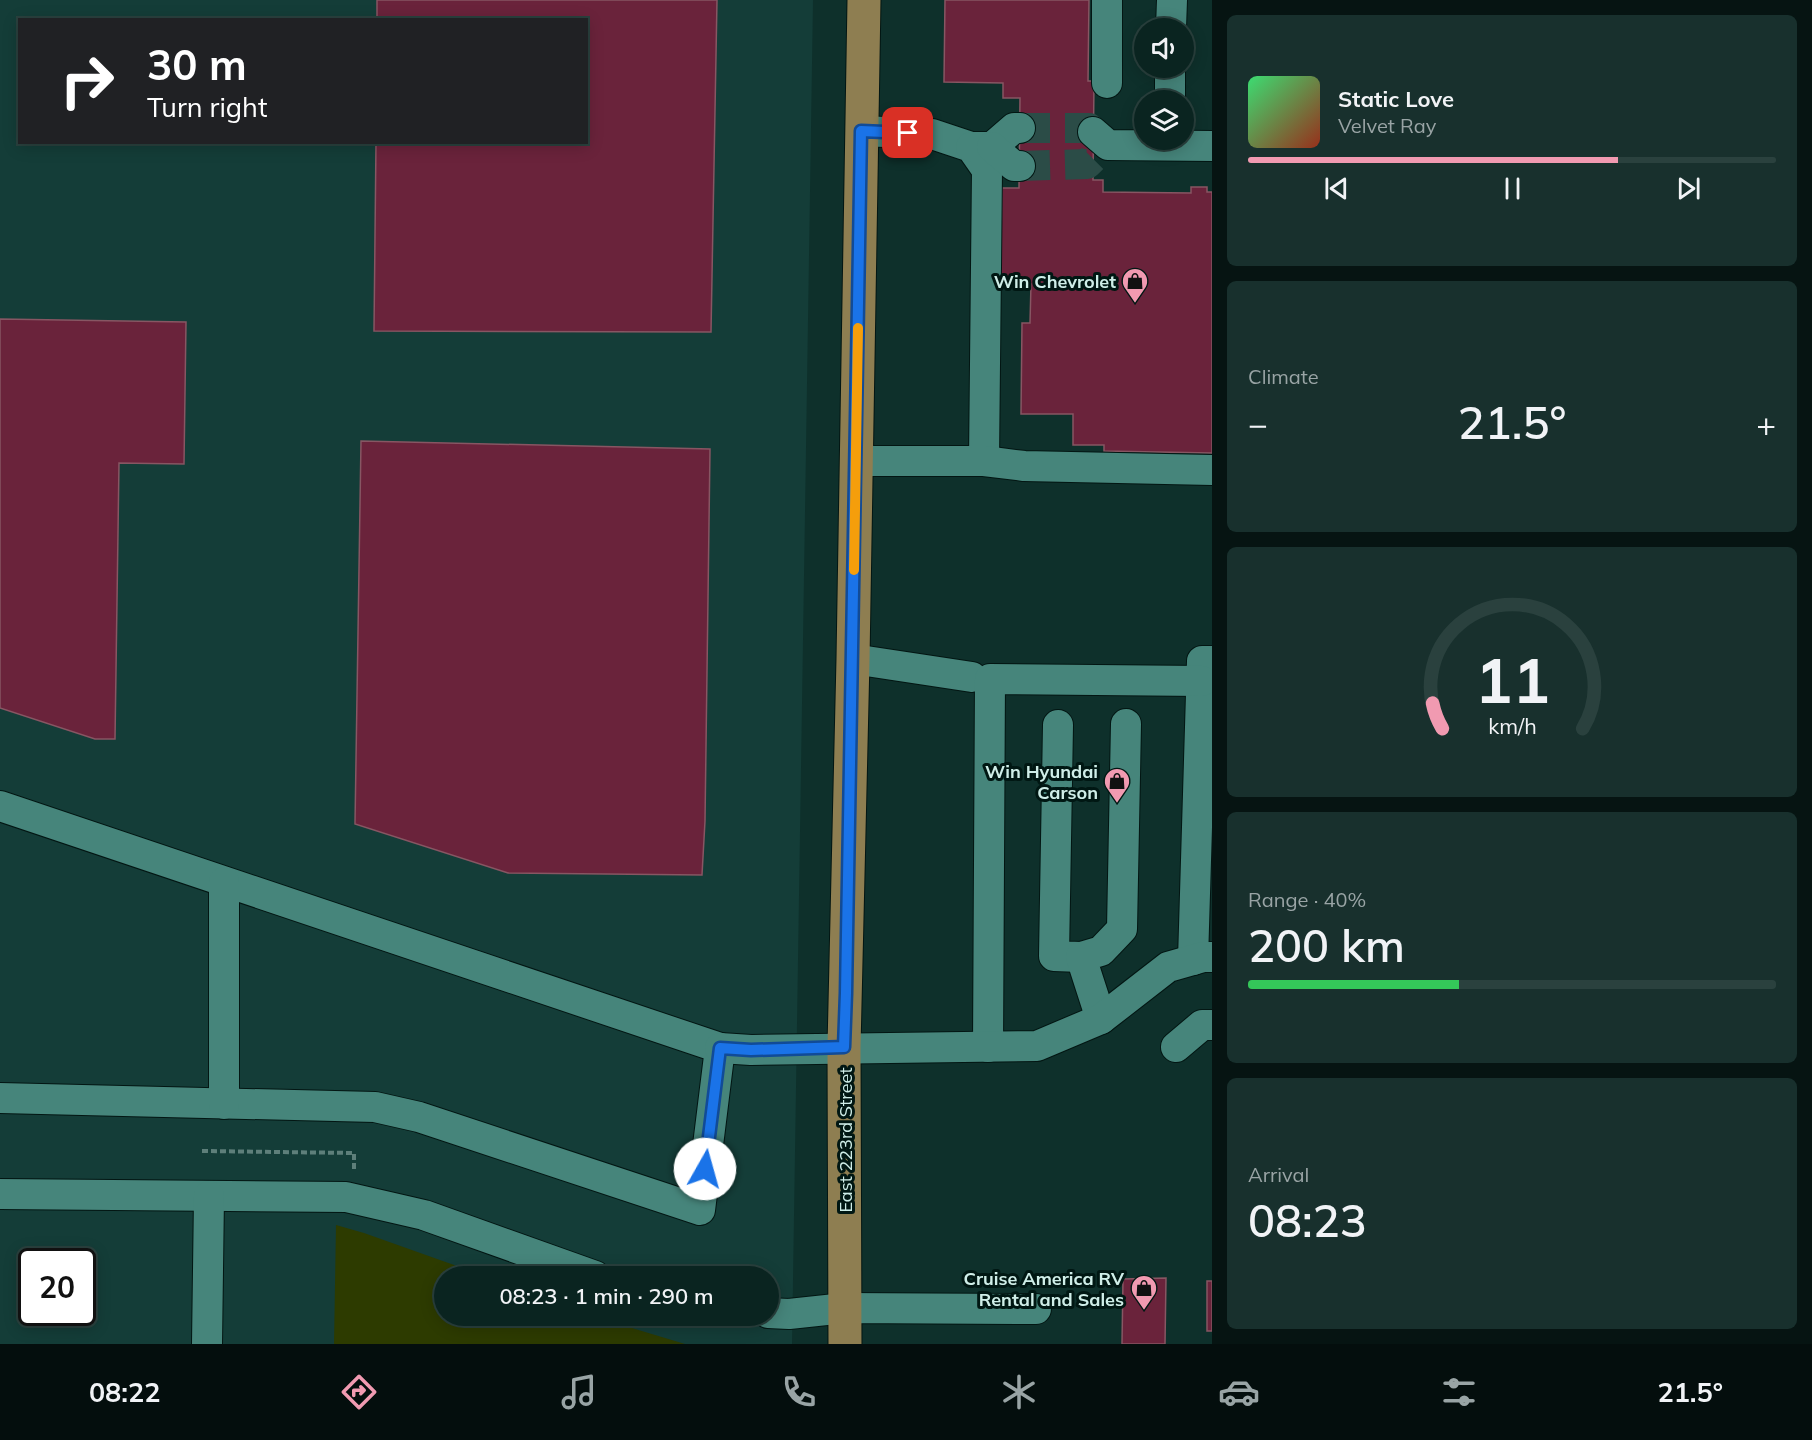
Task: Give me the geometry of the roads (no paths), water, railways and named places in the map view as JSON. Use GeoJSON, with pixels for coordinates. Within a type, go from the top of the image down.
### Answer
{"type":"FeatureCollection","features":[{"type":"Feature","properties":{"kind":"main road","name":"East 223rd Street"},"geometry":{"type":"LineString","coordinates":[[845,1344],[844,1047],[864,0]]}},
{"type":"Feature","properties":{"kind":"lane"},"geometry":{"type":"LineString","coordinates":[[1107,0],[1107,83]]}},
{"type":"Feature","properties":{"kind":"lane"},"geometry":{"type":"LineString","coordinates":[[1171,18],[1172,0]]}},
{"type":"Feature","properties":{"kind":"lane"},"geometry":{"type":"LineString","coordinates":[[981,147],[1014,128],[1020,128]]}},
{"type":"Feature","properties":{"kind":"lane"},"geometry":{"type":"LineString","coordinates":[[861,131],[932,134],[981,147],[1014,166],[1020,166]]}},
{"type":"Feature","properties":{"kind":"lane"},"geometry":{"type":"LineString","coordinates":[[1098,145],[1134,143]]}},
{"type":"Feature","properties":{"kind":"lane"},"geometry":{"type":"LineString","coordinates":[[1194,144],[1212,146]]}},
{"type":"Feature","properties":{"kind":"lane"},"geometry":{"type":"LineString","coordinates":[[981,147],[987,170],[984,461]]}},
{"type":"Feature","properties":{"kind":"lane"},"geometry":{"type":"LineString","coordinates":[[856,461],[984,461],[1024,466],[1212,470]]}},
{"type":"Feature","properties":{"kind":"lane"},"geometry":{"type":"LineString","coordinates":[[0,806],[720,1048],[751,1050],[1037,1046],[1101,1019],[1168,967],[1203,958],[1207,671],[981,678],[853,659]]}},
{"type":"Feature","properties":{"kind":"lane"},"geometry":{"type":"LineString","coordinates":[[981,678],[988,1047]]}},
{"type":"Feature","properties":{"kind":"lane"},"geometry":{"type":"LineString","coordinates":[[1058,725],[1054,956],[1081,957],[1101,951],[1122,929],[1126,724]]}},
{"type":"Feature","properties":{"kind":"lane"},"geometry":{"type":"LineString","coordinates":[[224,882],[224,1104]]}},
{"type":"Feature","properties":{"kind":"lane"},"geometry":{"type":"LineString","coordinates":[[1081,957],[1101,1019]]}},
{"type":"Feature","properties":{"kind":"lane"},"geometry":{"type":"LineString","coordinates":[[1176,1047],[1202,1025],[1212,1025]]}},
{"type":"Feature","properties":{"kind":"lane"},"geometry":{"type":"LineString","coordinates":[[0,1098],[375,1107],[419,1117],[700,1210],[720,1048]]}},
{"type":"Feature","properties":{"kind":"lane"},"geometry":{"type":"LineString","coordinates":[[0,1194],[346,1197],[424,1215],[567,1266]]}},
{"type":"Feature","properties":{"kind":"lane"},"geometry":{"type":"LineString","coordinates":[[207,1344],[209,1196]]}},
{"type":"Feature","properties":{"kind":"lane"},"geometry":{"type":"LineString","coordinates":[[779,1314],[845,1308],[1036,1309]]}},
{"type":"Feature","properties":{"kind":"tunnel"},"geometry":{"type":"LineString","coordinates":[[1020,128],[1089,128],[1093,132]]}},
{"type":"Feature","properties":{"kind":"tunnel"},"geometry":{"type":"LineString","coordinates":[[1020,166],[1087,164],[1093,158]]}},
{"type":"Feature","properties":{"kind":"place","name":"Win Chevrolet"},"geometry":{"type":"Point","coordinates":[1135,304]}},
{"type":"Feature","properties":{"kind":"place","name":"Win Hyundai Carson"},"geometry":{"type":"Point","coordinates":[1117,804]}},
{"type":"Feature","properties":{"kind":"place","name":"Cruise America RV Rental and Sales"},"geometry":{"type":"Point","coordinates":[1144,1311]}}]}
